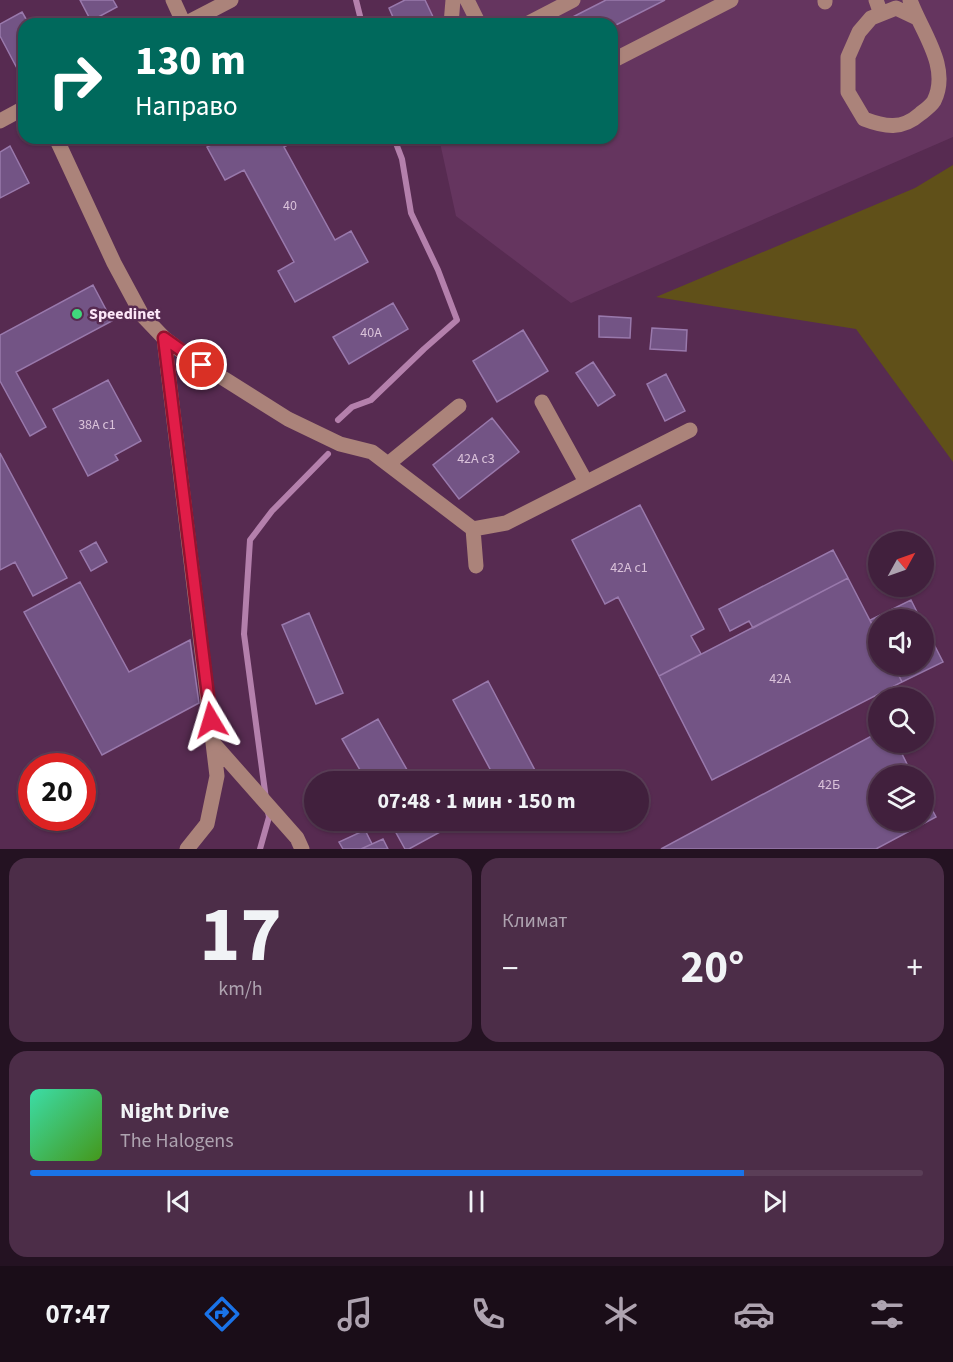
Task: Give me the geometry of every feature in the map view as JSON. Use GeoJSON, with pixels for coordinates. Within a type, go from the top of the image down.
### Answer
{"type":"FeatureCollection","features":[{"type":"Feature","properties":{"kind":"street"},"geometry":{"type":"LineString","coordinates":[[173,0],[181,18]]}},
{"type":"Feature","properties":{"kind":"street"},"geometry":{"type":"LineString","coordinates":[[196,18],[231,0]]}},
{"type":"Feature","properties":{"kind":"street"},"geometry":{"type":"LineString","coordinates":[[452,18],[453,0]]}},
{"type":"Feature","properties":{"kind":"street"},"geometry":{"type":"LineString","coordinates":[[467,0],[476,18]]}},
{"type":"Feature","properties":{"kind":"street"},"geometry":{"type":"LineString","coordinates":[[538,18],[573,0]]}},
{"type":"Feature","properties":{"kind":"street"},"geometry":{"type":"LineString","coordinates":[[618,58],[731,0]]}},
{"type":"Feature","properties":{"kind":"street"},"geometry":{"type":"LineString","coordinates":[[910,0],[935,53],[939,81],[933,103],[912,121],[885,127],[864,119],[848,92],[848,57],[859,32],[879,7],[896,8],[917,18]]}},
{"type":"Feature","properties":{"kind":"street"},"geometry":{"type":"LineString","coordinates":[[0,121],[18,111]]}},
{"type":"Feature","properties":{"kind":"street"},"geometry":{"type":"LineString","coordinates":[[59,144],[142,315],[164,338],[188,357],[288,419],[340,444],[372,452],[473,529],[506,523],[690,430]]}},
{"type":"Feature","properties":{"kind":"street"},"geometry":{"type":"LineString","coordinates":[[164,338],[217,776],[207,824],[187,849]]}},
{"type":"Feature","properties":{"kind":"street"},"geometry":{"type":"LineString","coordinates":[[542,402],[586,482]]}},
{"type":"Feature","properties":{"kind":"street"},"geometry":{"type":"LineString","coordinates":[[388,464],[459,406]]}},
{"type":"Feature","properties":{"kind":"street"},"geometry":{"type":"LineString","coordinates":[[473,529],[476,566]]}},
{"type":"Feature","properties":{"kind":"street"},"geometry":{"type":"LineString","coordinates":[[213,743],[297,838],[302,849]]}},
{"type":"Feature","properties":{"kind":"shaded area"},"geometry":{"type":"Polygon","coordinates":[[[410,0],[953,0],[953,137],[571,303],[456,216],[440,144],[618,144],[618,18],[414,18],[410,0]]]}},
{"type":"Feature","properties":{"kind":"shaded area"},"geometry":{"type":"Polygon","coordinates":[[[953,165],[953,462],[856,329],[656,297],[915,188],[953,165]]]}},
{"type":"Feature","properties":{"kind":"building"},"geometry":{"type":"Polygon","coordinates":[[[80,0],[113,0],[117,7],[97,18],[89,18],[80,0]]]}},
{"type":"Feature","properties":{"kind":"building"},"geometry":{"type":"Polygon","coordinates":[[[405,0],[425,0],[434,18],[393,18],[389,8],[405,0]]]}},
{"type":"Feature","properties":{"kind":"building"},"geometry":{"type":"Polygon","coordinates":[[[606,0],[665,0],[618,24],[618,18],[571,18],[606,0]]]}},
{"type":"Feature","properties":{"kind":"building"},"geometry":{"type":"Polygon","coordinates":[[[22,12],[26,18],[18,18],[18,70],[0,36],[0,24],[22,12]]]}},
{"type":"Feature","properties":{"kind":"building"},"geometry":{"type":"Polygon","coordinates":[[[213,144],[289,144],[284,147],[335,240],[351,231],[368,262],[295,302],[278,271],[294,262],[244,170],[225,180],[207,147],[213,144]]]}},
{"type":"Feature","properties":{"kind":"building"},"geometry":{"type":"Polygon","coordinates":[[[10,146],[29,183],[0,198],[0,152],[10,146]]]}},
{"type":"Feature","properties":{"kind":"building"},"geometry":{"type":"Polygon","coordinates":[[[93,285],[112,321],[16,372],[46,427],[30,436],[0,381],[0,335],[93,285]]]}},
{"type":"Feature","properties":{"kind":"building"},"geometry":{"type":"Polygon","coordinates":[[[393,303],[408,329],[349,364],[333,337],[393,303]]]}},
{"type":"Feature","properties":{"kind":"building"},"geometry":{"type":"Polygon","coordinates":[[[599,316],[631,318],[630,338],[599,337],[599,316]]]}},
{"type":"Feature","properties":{"kind":"building"},"geometry":{"type":"Polygon","coordinates":[[[652,328],[687,330],[686,351],[650,349],[652,328]]]}},
{"type":"Feature","properties":{"kind":"building"},"geometry":{"type":"Polygon","coordinates":[[[523,330],[548,371],[497,402],[473,361],[523,330]]]}},
{"type":"Feature","properties":{"kind":"building"},"geometry":{"type":"Polygon","coordinates":[[[593,362],[615,395],[598,406],[576,373],[593,362]]]}},
{"type":"Feature","properties":{"kind":"building"},"geometry":{"type":"Polygon","coordinates":[[[666,374],[685,411],[665,421],[647,384],[666,374]]]}},
{"type":"Feature","properties":{"kind":"building"},"geometry":{"type":"Polygon","coordinates":[[[108,380],[141,441],[115,455],[118,460],[88,476],[53,409],[108,380]]]}},
{"type":"Feature","properties":{"kind":"building"},"geometry":{"type":"Polygon","coordinates":[[[492,418],[519,452],[459,499],[433,465],[492,418]]]}},
{"type":"Feature","properties":{"kind":"building"},"geometry":{"type":"Polygon","coordinates":[[[0,453],[67,578],[33,596],[15,562],[0,570],[0,453]]]}},
{"type":"Feature","properties":{"kind":"building"},"geometry":{"type":"Polygon","coordinates":[[[640,505],[704,629],[691,636],[701,654],[659,676],[618,597],[605,604],[572,540],[640,505]]]}},
{"type":"Feature","properties":{"kind":"building"},"geometry":{"type":"Polygon","coordinates":[[[96,542],[107,562],[91,571],[80,551],[96,542]]]}},
{"type":"Feature","properties":{"kind":"building"},"geometry":{"type":"Polygon","coordinates":[[[833,550],[848,578],[753,628],[749,621],[730,631],[719,609],[833,550]]]}},
{"type":"Feature","properties":{"kind":"building"},"geometry":{"type":"Polygon","coordinates":[[[848,578],[868,617],[868,675],[898,675],[902,682],[892,687],[868,687],[868,700],[712,780],[659,676],[848,578]]]}},
{"type":"Feature","properties":{"kind":"building"},"geometry":{"type":"Polygon","coordinates":[[[80,582],[129,672],[190,640],[199,703],[102,755],[24,612],[80,582]]]}},
{"type":"Feature","properties":{"kind":"building"},"geometry":{"type":"Polygon","coordinates":[[[911,600],[916,609],[893,609],[911,600]]]}},
{"type":"Feature","properties":{"kind":"building"},"geometry":{"type":"Polygon","coordinates":[[[309,613],[343,693],[316,704],[282,625],[309,613]]]}},
{"type":"Feature","properties":{"kind":"building"},"geometry":{"type":"Polygon","coordinates":[[[934,644],[943,662],[934,666],[934,644]]]}},
{"type":"Feature","properties":{"kind":"building"},"geometry":{"type":"Polygon","coordinates":[[[898,675],[916,675],[902,682],[898,675]]]}},
{"type":"Feature","properties":{"kind":"building"},"geometry":{"type":"Polygon","coordinates":[[[488,681],[535,771],[491,771],[453,700],[488,681]]]}},
{"type":"Feature","properties":{"kind":"building"},"geometry":{"type":"Polygon","coordinates":[[[378,719],[408,771],[361,771],[342,739],[378,719]]]}},
{"type":"Feature","properties":{"kind":"building"},"geometry":{"type":"Polygon","coordinates":[[[868,738],[868,753],[902,753],[908,765],[868,765],[868,831],[910,831],[876,849],[661,849],[868,738]]]}},
{"type":"Feature","properties":{"kind":"building"},"geometry":{"type":"Polygon","coordinates":[[[366,831],[372,844],[361,849],[343,849],[339,842],[366,831]]]}},
{"type":"Feature","properties":{"kind":"building"},"geometry":{"type":"Polygon","coordinates":[[[395,831],[442,831],[409,849],[405,849],[395,831]]]}},
{"type":"Feature","properties":{"kind":"building"},"geometry":{"type":"Polygon","coordinates":[[[383,839],[388,849],[361,849],[383,839]]]}},
{"type":"Feature","properties":{"kind":"waterway"},"geometry":{"type":"LineString","coordinates":[[356,0],[360,18]]}},
{"type":"Feature","properties":{"kind":"waterway"},"geometry":{"type":"LineString","coordinates":[[338,420],[352,407],[371,400],[457,320],[438,270],[411,213],[402,159],[396,144]]}},
{"type":"Feature","properties":{"kind":"waterway"},"geometry":{"type":"LineString","coordinates":[[266,799],[244,634],[250,540],[272,511],[328,454]]}},
{"type":"Feature","properties":{"kind":"waterway"},"geometry":{"type":"LineString","coordinates":[[260,849],[269,817],[268,812]]}},
{"type":"Feature","properties":{"kind":"place","name":"Speedinet"},"geometry":{"type":"Point","coordinates":[77,314]}},
{"type":"Feature","properties":{"kind":"route"},"geometry":{"type":"LineString","coordinates":[[202,365],[164,338],[211,720]]}}]}
